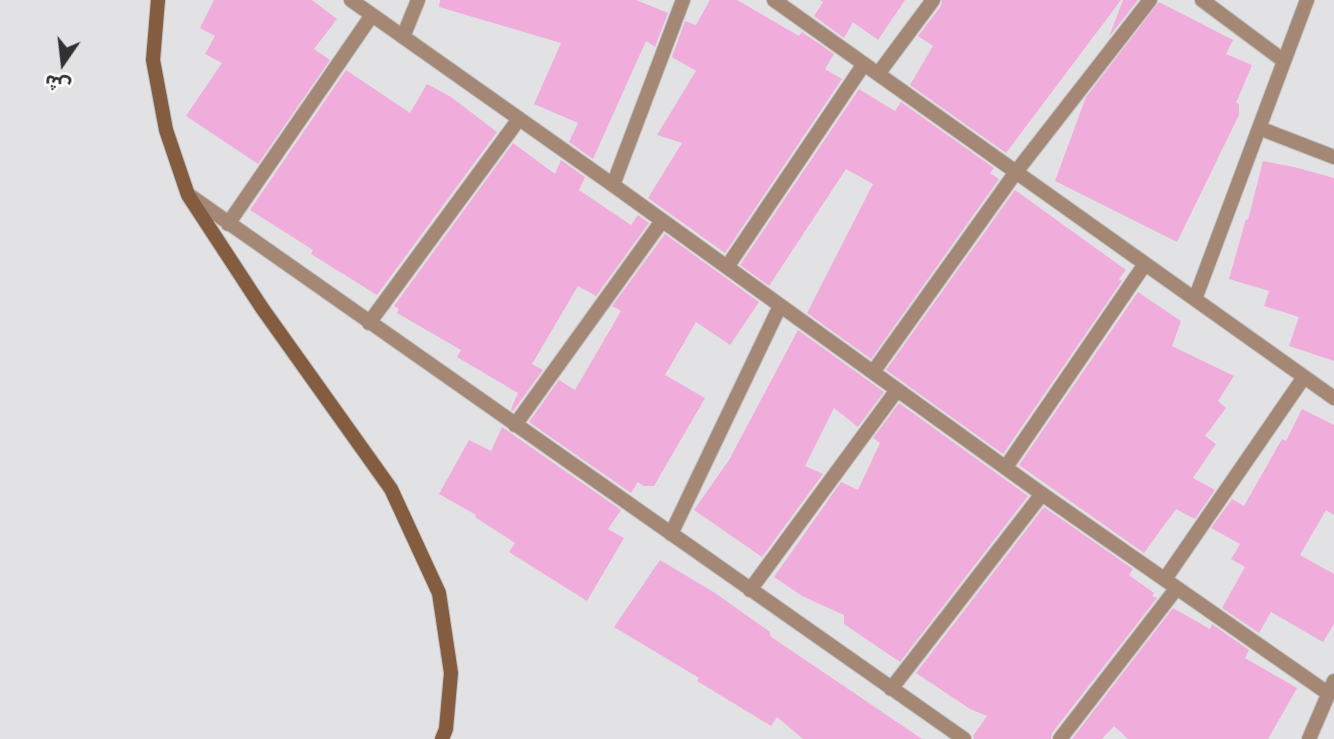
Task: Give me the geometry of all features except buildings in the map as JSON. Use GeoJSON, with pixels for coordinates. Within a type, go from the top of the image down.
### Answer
{"type":"FeatureCollection","features":[{"type":"Feature","properties":{"kind":"main road"},"geometry":{"type":"LineString","coordinates":[[158,0],[153,60],[166,130],[188,195],[262,309],[391,489],[439,593],[451,673],[446,729],[442,739]]}},
{"type":"Feature","properties":{"kind":"street"},"geometry":{"type":"LineString","coordinates":[[351,0],[1170,584],[1332,687],[1309,739]]}},
{"type":"Feature","properties":{"kind":"street"},"geometry":{"type":"LineString","coordinates":[[404,37],[418,0]]}},
{"type":"Feature","properties":{"kind":"street"},"geometry":{"type":"LineString","coordinates":[[774,0],[1334,398]]}},
{"type":"Feature","properties":{"kind":"street"},"geometry":{"type":"LineString","coordinates":[[878,74],[933,0]]}},
{"type":"Feature","properties":{"kind":"street"},"geometry":{"type":"LineString","coordinates":[[873,372],[1016,172],[1150,0]]}},
{"type":"Feature","properties":{"kind":"street"},"geometry":{"type":"LineString","coordinates":[[1202,0],[1284,61]]}},
{"type":"Feature","properties":{"kind":"street"},"geometry":{"type":"LineString","coordinates":[[1195,299],[1307,0]]}},
{"type":"Feature","properties":{"kind":"street"},"geometry":{"type":"LineString","coordinates":[[613,185],[678,2]]}},
{"type":"Feature","properties":{"kind":"street"},"geometry":{"type":"LineString","coordinates":[[228,223],[372,15]]}},
{"type":"Feature","properties":{"kind":"street"},"geometry":{"type":"LineString","coordinates":[[727,267],[864,64]]}},
{"type":"Feature","properties":{"kind":"street"},"geometry":{"type":"LineString","coordinates":[[369,323],[519,118]]}},
{"type":"Feature","properties":{"kind":"street"},"geometry":{"type":"LineString","coordinates":[[1259,128],[1334,157]]}},
{"type":"Feature","properties":{"kind":"street"},"geometry":{"type":"LineString","coordinates":[[188,195],[964,739]]}},
{"type":"Feature","properties":{"kind":"street"},"geometry":{"type":"LineString","coordinates":[[515,425],[662,221]]}},
{"type":"Feature","properties":{"kind":"street"},"geometry":{"type":"LineString","coordinates":[[1006,467],[1145,264]]}},
{"type":"Feature","properties":{"kind":"street"},"geometry":{"type":"LineString","coordinates":[[671,534],[780,306]]}},
{"type":"Feature","properties":{"kind":"street"},"geometry":{"type":"LineString","coordinates":[[1060,739],[1170,584],[1304,377]]}},
{"type":"Feature","properties":{"kind":"street"},"geometry":{"type":"LineString","coordinates":[[750,590],[898,390]]}},
{"type":"Feature","properties":{"kind":"street"},"geometry":{"type":"LineString","coordinates":[[891,690],[1042,494]]}}]}
